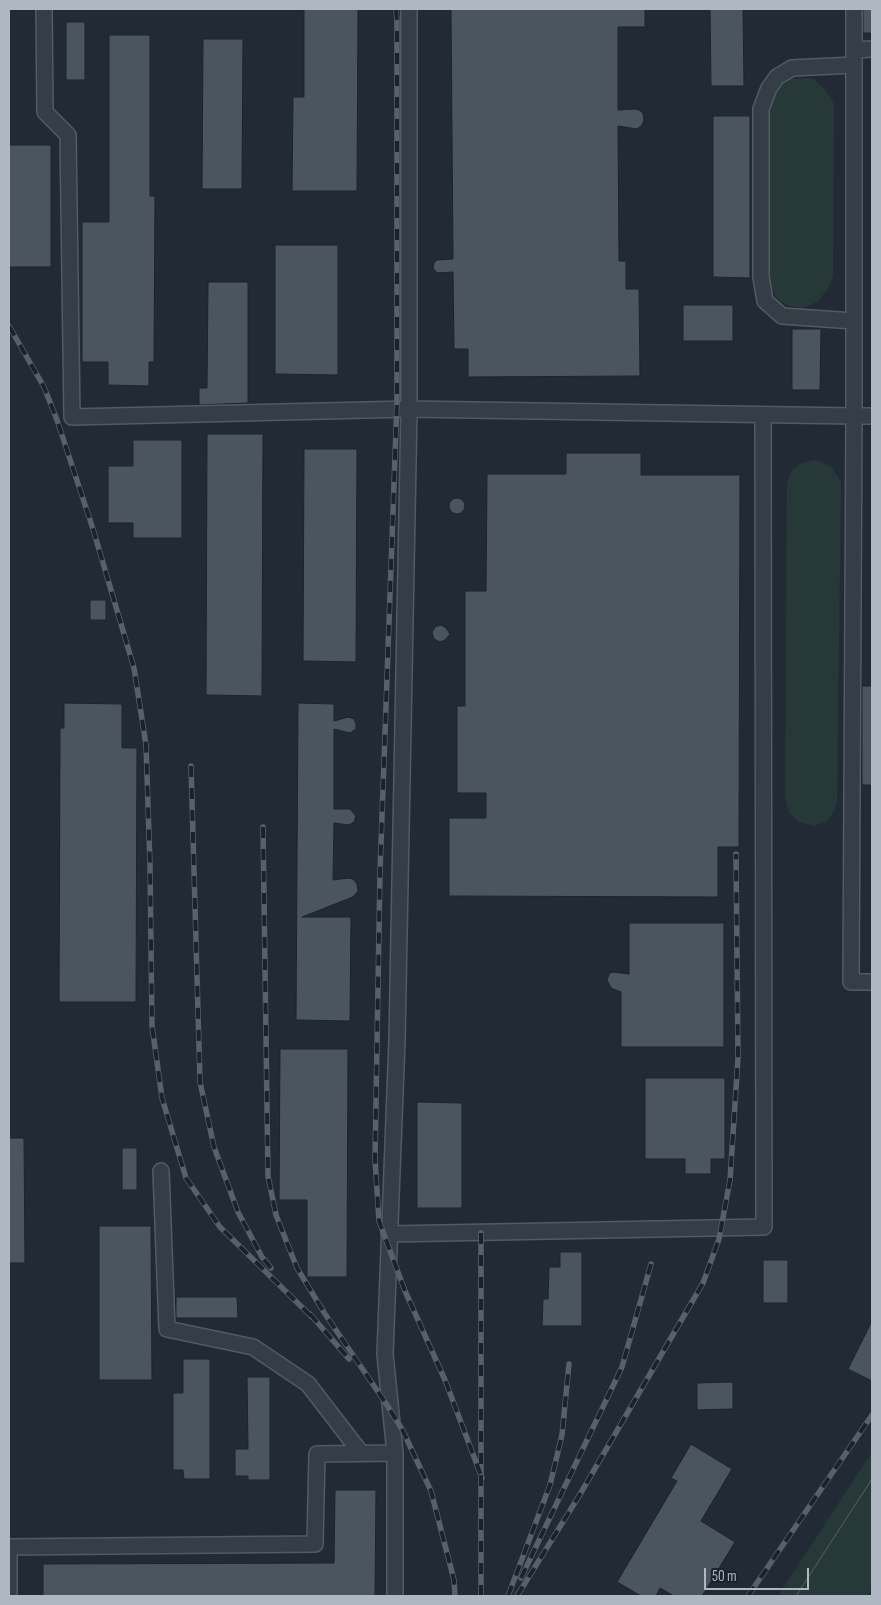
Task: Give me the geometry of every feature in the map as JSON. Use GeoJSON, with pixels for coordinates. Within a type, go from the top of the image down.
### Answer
{"type":"FeatureCollection","features":[{"type":"Feature","properties":{"kind":"street"},"geometry":{"type":"LineString","coordinates":[[44,9],[44,112],[68,135],[72,416],[409,409],[872,416]]}},
{"type":"Feature","properties":{"kind":"street"},"geometry":{"type":"LineString","coordinates":[[395,1596],[395,1453],[385,1354],[397,1030],[409,409],[409,9]]}},
{"type":"Feature","properties":{"kind":"street"},"geometry":{"type":"LineString","coordinates":[[854,9],[851,982],[872,982]]}},
{"type":"Feature","properties":{"kind":"street"},"geometry":{"type":"LineString","coordinates":[[854,50],[872,49]]}},
{"type":"Feature","properties":{"kind":"street"},"geometry":{"type":"LineString","coordinates":[[854,65],[792,68],[777,76],[769,88],[760,109],[761,277],[766,301],[782,316],[854,321]]}},
{"type":"Feature","properties":{"kind":"street"},"geometry":{"type":"LineString","coordinates":[[390,1234],[764,1226],[763,415]]}},
{"type":"Feature","properties":{"kind":"street"},"geometry":{"type":"LineString","coordinates":[[161,1171],[167,1328],[254,1347],[308,1384],[361,1453]]}},
{"type":"Feature","properties":{"kind":"street"},"geometry":{"type":"LineString","coordinates":[[9,1596],[9,1547],[315,1544],[317,1454],[395,1453]]}},
{"type":"Feature","properties":{"kind":"green space"},"geometry":{"type":"Polygon","coordinates":[[[812,78],[826,91],[834,104],[833,276],[827,290],[817,302],[802,308],[789,306],[777,299],[768,279],[767,106],[777,89],[791,79],[812,78]]]}},
{"type":"Feature","properties":{"kind":"green space"},"geometry":{"type":"Polygon","coordinates":[[[815,460],[832,467],[841,482],[837,801],[835,810],[827,821],[814,826],[799,822],[789,813],[785,798],[787,482],[793,469],[802,463],[815,460]]]}},
{"type":"Feature","properties":{"kind":"green space"},"geometry":{"type":"Polygon","coordinates":[[[872,1452],[872,1588],[867,1596],[778,1596],[872,1452]]]}},
{"type":"Feature","properties":{"kind":"building"},"geometry":{"type":"Polygon","coordinates":[[[304,9],[358,9],[357,191],[292,191],[293,97],[304,97],[304,9]]]}},
{"type":"Feature","properties":{"kind":"building"},"geometry":{"type":"Polygon","coordinates":[[[451,9],[645,9],[645,27],[618,27],[618,110],[639,110],[643,113],[644,120],[637,129],[618,126],[619,261],[626,261],[626,289],[639,289],[640,376],[468,377],[468,349],[454,349],[453,272],[437,273],[433,268],[437,260],[453,259],[451,9]]]}},
{"type":"Feature","properties":{"kind":"building"},"geometry":{"type":"Polygon","coordinates":[[[710,9],[743,9],[744,86],[711,86],[710,9]]]}},
{"type":"Feature","properties":{"kind":"building"},"geometry":{"type":"Polygon","coordinates":[[[863,9],[872,9],[872,33],[863,33],[863,9]]]}},
{"type":"Feature","properties":{"kind":"building"},"geometry":{"type":"Polygon","coordinates":[[[66,22],[85,22],[85,80],[66,80],[66,22]]]}},
{"type":"Feature","properties":{"kind":"building"},"geometry":{"type":"Polygon","coordinates":[[[109,35],[150,35],[150,196],[155,196],[154,362],[149,362],[149,386],[108,385],[108,362],[82,362],[82,222],[109,222],[109,35]]]}},
{"type":"Feature","properties":{"kind":"building"},"geometry":{"type":"Polygon","coordinates":[[[203,39],[243,39],[242,189],[202,189],[203,39]]]}},
{"type":"Feature","properties":{"kind":"building"},"geometry":{"type":"Polygon","coordinates":[[[713,116],[750,116],[750,278],[713,277],[713,116]]]}},
{"type":"Feature","properties":{"kind":"building"},"geometry":{"type":"Polygon","coordinates":[[[9,145],[51,145],[51,267],[9,267],[9,145]]]}},
{"type":"Feature","properties":{"kind":"building"},"geometry":{"type":"Polygon","coordinates":[[[275,245],[338,245],[338,375],[275,374],[275,245]]]}},
{"type":"Feature","properties":{"kind":"building"},"geometry":{"type":"Polygon","coordinates":[[[208,282],[248,282],[248,403],[199,405],[199,388],[207,388],[208,282]]]}},
{"type":"Feature","properties":{"kind":"building"},"geometry":{"type":"Polygon","coordinates":[[[683,305],[733,305],[733,341],[683,341],[683,305]]]}},
{"type":"Feature","properties":{"kind":"building"},"geometry":{"type":"Polygon","coordinates":[[[792,329],[821,329],[820,390],[792,390],[792,329]]]}},
{"type":"Feature","properties":{"kind":"building"},"geometry":{"type":"Polygon","coordinates":[[[207,434],[263,434],[262,696],[206,695],[207,434]]]}},
{"type":"Feature","properties":{"kind":"building"},"geometry":{"type":"Polygon","coordinates":[[[133,440],[182,440],[182,538],[133,538],[133,523],[108,523],[108,466],[133,466],[133,440]]]}},
{"type":"Feature","properties":{"kind":"building"},"geometry":{"type":"Polygon","coordinates":[[[304,449],[357,449],[356,662],[303,661],[304,449]]]}},
{"type":"Feature","properties":{"kind":"building"},"geometry":{"type":"Polygon","coordinates":[[[566,453],[641,453],[641,475],[740,475],[739,847],[718,847],[718,897],[449,896],[449,818],[486,818],[486,793],[457,793],[457,706],[465,706],[465,591],[486,591],[487,474],[566,474],[566,453]]]}},
{"type":"Feature","properties":{"kind":"building"},"geometry":{"type":"Polygon","coordinates":[[[454,498],[460,498],[465,503],[463,512],[454,514],[449,509],[449,503],[454,498]]]}},
{"type":"Feature","properties":{"kind":"building"},"geometry":{"type":"Polygon","coordinates":[[[90,600],[106,600],[106,620],[90,620],[90,600]]]}},
{"type":"Feature","properties":{"kind":"building"},"geometry":{"type":"Polygon","coordinates":[[[441,625],[450,634],[445,640],[440,642],[434,639],[432,632],[435,627],[441,625]]]}},
{"type":"Feature","properties":{"kind":"building"},"geometry":{"type":"Polygon","coordinates":[[[862,686],[872,686],[872,785],[862,785],[862,686]]]}},
{"type":"Feature","properties":{"kind":"building"},"geometry":{"type":"Polygon","coordinates":[[[64,703],[122,704],[122,748],[137,748],[136,1002],[59,1002],[60,728],[64,728],[64,703]]]}},
{"type":"Feature","properties":{"kind":"building"},"geometry":{"type":"Polygon","coordinates":[[[298,703],[334,704],[334,721],[348,717],[354,719],[356,724],[356,729],[350,733],[334,729],[334,809],[350,809],[356,816],[354,822],[349,825],[334,823],[333,880],[353,879],[357,884],[358,891],[353,897],[302,917],[351,917],[350,1021],[296,1020],[298,703]]]}},
{"type":"Feature","properties":{"kind":"building"},"geometry":{"type":"Polygon","coordinates":[[[629,923],[724,923],[724,1047],[621,1047],[621,992],[611,988],[607,980],[612,972],[629,974],[629,923]]]}},
{"type":"Feature","properties":{"kind":"building"},"geometry":{"type":"Polygon","coordinates":[[[280,1049],[348,1049],[347,1277],[307,1277],[307,1200],[279,1200],[280,1049]]]}},
{"type":"Feature","properties":{"kind":"building"},"geometry":{"type":"Polygon","coordinates":[[[645,1078],[725,1078],[725,1159],[711,1159],[711,1174],[685,1174],[685,1159],[645,1159],[645,1078]]]}},
{"type":"Feature","properties":{"kind":"building"},"geometry":{"type":"Polygon","coordinates":[[[417,1102],[462,1103],[462,1208],[417,1208],[417,1102]]]}},
{"type":"Feature","properties":{"kind":"building"},"geometry":{"type":"Polygon","coordinates":[[[9,1138],[24,1138],[25,1263],[9,1263],[9,1138]]]}},
{"type":"Feature","properties":{"kind":"building"},"geometry":{"type":"Polygon","coordinates":[[[122,1148],[137,1148],[137,1190],[122,1190],[122,1148]]]}},
{"type":"Feature","properties":{"kind":"building"},"geometry":{"type":"Polygon","coordinates":[[[99,1226],[151,1226],[152,1380],[99,1380],[99,1226]]]}},
{"type":"Feature","properties":{"kind":"building"},"geometry":{"type":"Polygon","coordinates":[[[560,1252],[582,1252],[582,1326],[542,1326],[543,1299],[548,1299],[549,1267],[560,1267],[560,1252]]]}},
{"type":"Feature","properties":{"kind":"building"},"geometry":{"type":"Polygon","coordinates":[[[763,1260],[788,1260],[788,1303],[763,1303],[763,1260]]]}},
{"type":"Feature","properties":{"kind":"building"},"geometry":{"type":"Polygon","coordinates":[[[176,1297],[237,1297],[238,1318],[176,1318],[176,1297]]]}},
{"type":"Feature","properties":{"kind":"building"},"geometry":{"type":"Polygon","coordinates":[[[872,1321],[872,1381],[848,1369],[872,1321]]]}},
{"type":"Feature","properties":{"kind":"building"},"geometry":{"type":"Polygon","coordinates":[[[183,1359],[210,1359],[210,1479],[184,1479],[183,1470],[173,1470],[173,1393],[183,1393],[183,1359]]]}},
{"type":"Feature","properties":{"kind":"building"},"geometry":{"type":"Polygon","coordinates":[[[247,1377],[270,1377],[270,1480],[248,1480],[248,1476],[235,1476],[235,1449],[248,1449],[247,1377]]]}},
{"type":"Feature","properties":{"kind":"building"},"geometry":{"type":"Polygon","coordinates":[[[733,1382],[733,1409],[697,1410],[697,1383],[733,1382]]]}},
{"type":"Feature","properties":{"kind":"building"},"geometry":{"type":"Polygon","coordinates":[[[691,1444],[732,1469],[701,1521],[735,1542],[702,1596],[674,1596],[660,1588],[656,1596],[641,1596],[617,1582],[677,1481],[671,1478],[691,1444]]]}},
{"type":"Feature","properties":{"kind":"building"},"geometry":{"type":"Polygon","coordinates":[[[335,1490],[376,1490],[375,1596],[43,1596],[43,1564],[334,1563],[335,1490]]]}},
{"type":"Feature","properties":{"kind":"tram line"},"geometry":{"type":"LineString","coordinates":[[796,1596],[872,1479]]}},
{"type":"Feature","properties":{"kind":"railway"},"geometry":{"type":"LineString","coordinates":[[396,9],[397,401],[380,872],[375,1159],[379,1221],[405,1291],[445,1380],[482,1478]]}},
{"type":"Feature","properties":{"kind":"railway"},"geometry":{"type":"LineString","coordinates":[[9,326],[44,387],[57,420],[93,529],[134,668],[146,745],[152,1026],[162,1098],[186,1178],[220,1227],[313,1318]]}},
{"type":"Feature","properties":{"kind":"railway"},"geometry":{"type":"LineString","coordinates":[[191,766],[200,1082],[214,1147],[238,1212],[262,1257],[271,1268]]}},
{"type":"Feature","properties":{"kind":"railway"},"geometry":{"type":"LineString","coordinates":[[263,827],[268,1176],[276,1215],[297,1268],[325,1314],[403,1431],[431,1491],[454,1580],[455,1596]]}},
{"type":"Feature","properties":{"kind":"railway"},"geometry":{"type":"LineString","coordinates":[[517,1596],[579,1496],[703,1283],[719,1239],[730,1180],[738,1058],[736,854]]}},
{"type":"Feature","properties":{"kind":"railway"},"geometry":{"type":"LineString","coordinates":[[481,1233],[481,1596]]}},
{"type":"Feature","properties":{"kind":"railway"},"geometry":{"type":"LineString","coordinates":[[521,1578],[622,1367],[651,1264]]}},
{"type":"Feature","properties":{"kind":"railway"},"geometry":{"type":"LineString","coordinates":[[310,1314],[349,1359]]}},
{"type":"Feature","properties":{"kind":"railway"},"geometry":{"type":"LineString","coordinates":[[508,1596],[550,1485],[562,1435],[569,1364]]}},
{"type":"Feature","properties":{"kind":"railway"},"geometry":{"type":"LineString","coordinates":[[748,1596],[872,1415]]}}]}
